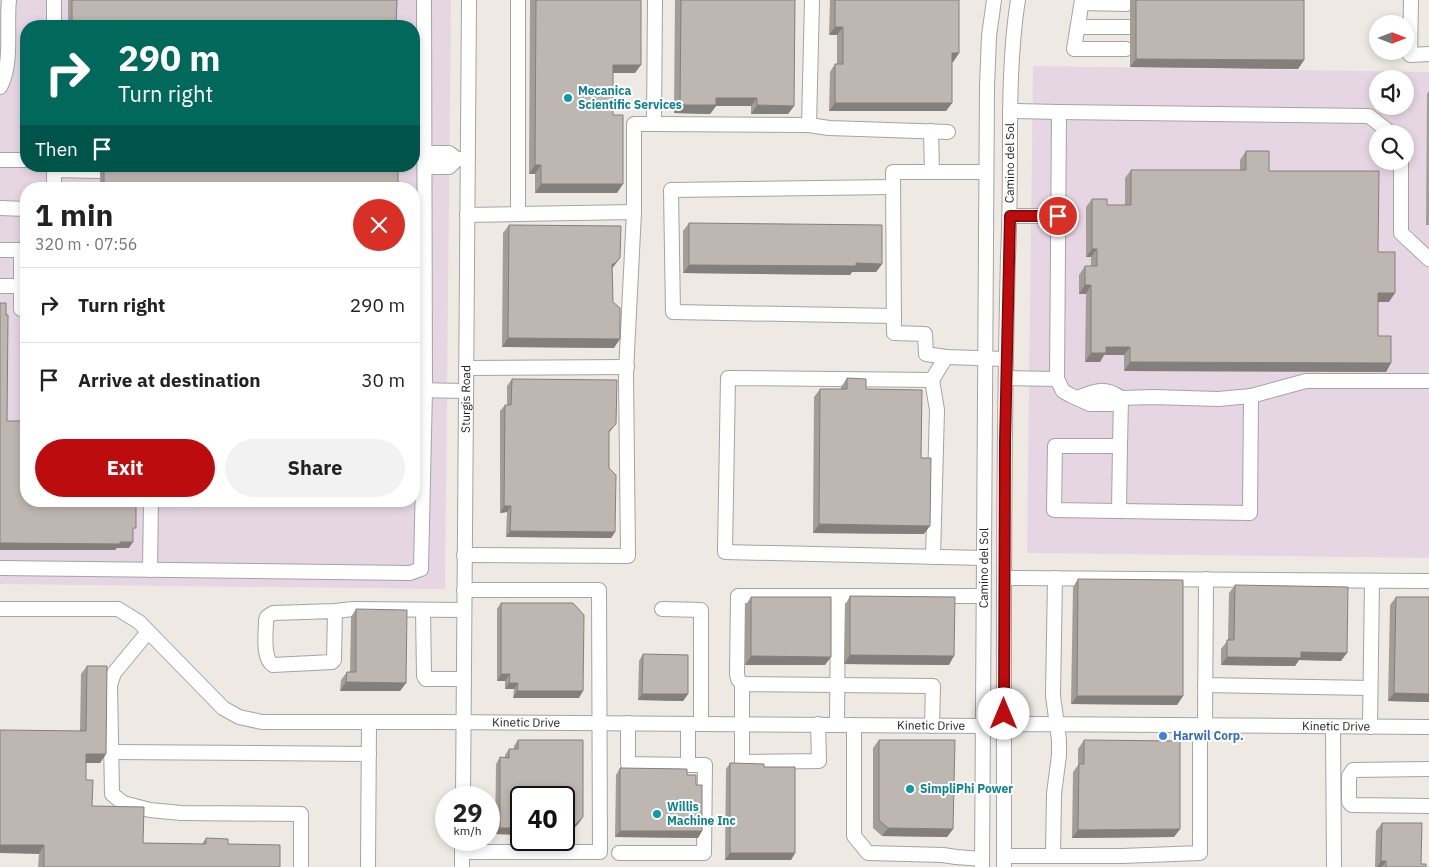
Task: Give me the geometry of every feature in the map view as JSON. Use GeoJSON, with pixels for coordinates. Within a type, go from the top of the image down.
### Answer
{"type":"FeatureCollection","features":[{"type":"Feature","properties":{"kind":"street"},"geometry":{"type":"LineString","coordinates":[[0,87],[4,80],[8,45],[9,0]]}},
{"type":"Feature","properties":{"kind":"street"},"geometry":{"type":"LineString","coordinates":[[54,0],[54,20]]}},
{"type":"Feature","properties":{"kind":"street"},"geometry":{"type":"LineString","coordinates":[[420,344],[424,160],[424,0]]}},
{"type":"Feature","properties":{"kind":"street","name":"Sturgis Road"},"geometry":{"type":"LineString","coordinates":[[463,786],[467,215],[462,159],[469,0]]}},
{"type":"Feature","properties":{"kind":"street"},"geometry":{"type":"LineString","coordinates":[[518,0],[518,214]]}},
{"type":"Feature","properties":{"kind":"street"},"geometry":{"type":"LineString","coordinates":[[654,124],[655,0]]}},
{"type":"Feature","properties":{"kind":"street"},"geometry":{"type":"LineString","coordinates":[[809,125],[812,0]]}},
{"type":"Feature","properties":{"kind":"street","name":"Camino del Sol"},"geometry":{"type":"LineString","coordinates":[[982,863],[987,86],[989,36],[994,0]]}},
{"type":"Feature","properties":{"kind":"street","name":"Camino del Sol"},"geometry":{"type":"LineString","coordinates":[[1004,861],[1004,578],[1010,111],[1012,56],[1018,0]]}},
{"type":"Feature","properties":{"kind":"street"},"geometry":{"type":"LineString","coordinates":[[1410,0],[1410,55],[1429,54]]}},
{"type":"Feature","properties":{"kind":"street"},"geometry":{"type":"LineString","coordinates":[[1126,4],[1082,2],[1074,48],[1126,49]]}},
{"type":"Feature","properties":{"kind":"street"},"geometry":{"type":"LineString","coordinates":[[1078,27],[1130,28]]}},
{"type":"Feature","properties":{"kind":"street"},"geometry":{"type":"LineString","coordinates":[[1010,111],[1369,116],[1380,125]]}},
{"type":"Feature","properties":{"kind":"street"},"geometry":{"type":"LineString","coordinates":[[1059,112],[1057,379],[1063,391],[1078,398],[1091,392],[1103,391],[1111,392],[1121,398],[1218,399],[1252,396],[1306,381],[1429,381]]}},
{"type":"Feature","properties":{"kind":"street"},"geometry":{"type":"LineString","coordinates":[[464,555],[628,556],[627,367],[634,212],[634,124],[809,125],[829,128],[948,132]]}},
{"type":"Feature","properties":{"kind":"street"},"geometry":{"type":"LineString","coordinates":[[931,131],[932,172]]}},
{"type":"Feature","properties":{"kind":"street"},"geometry":{"type":"LineString","coordinates":[[424,160],[431,153],[449,153],[462,159]]}},
{"type":"Feature","properties":{"kind":"street"},"geometry":{"type":"LineString","coordinates":[[0,160],[20,160]]}},
{"type":"Feature","properties":{"kind":"street"},"geometry":{"type":"LineString","coordinates":[[1401,170],[1402,233],[1429,259]]}},
{"type":"Feature","properties":{"kind":"street"},"geometry":{"type":"LineString","coordinates":[[986,172],[893,172],[894,333],[925,334],[926,354],[946,357],[1006,359]]}},
{"type":"Feature","properties":{"kind":"street"},"geometry":{"type":"LineString","coordinates":[[893,187],[672,190],[672,200],[673,312],[894,316]]}},
{"type":"Feature","properties":{"kind":"street"},"geometry":{"type":"LineString","coordinates":[[0,208],[20,209]]}},
{"type":"Feature","properties":{"kind":"street"},"geometry":{"type":"LineString","coordinates":[[467,215],[634,212]]}},
{"type":"Feature","properties":{"kind":"street"},"geometry":{"type":"LineString","coordinates":[[1010,216],[1058,216]]}},
{"type":"Feature","properties":{"kind":"street"},"geometry":{"type":"LineString","coordinates":[[0,250],[20,250]]}},
{"type":"Feature","properties":{"kind":"street"},"geometry":{"type":"LineString","coordinates":[[0,286],[20,286]]}},
{"type":"Feature","properties":{"kind":"street"},"geometry":{"type":"LineString","coordinates":[[933,557],[936,410],[932,380],[946,357]]}},
{"type":"Feature","properties":{"kind":"street"},"geometry":{"type":"LineString","coordinates":[[466,368],[627,367]]}},
{"type":"Feature","properties":{"kind":"street"},"geometry":{"type":"LineString","coordinates":[[932,380],[728,378],[725,552],[984,558]]}},
{"type":"Feature","properties":{"kind":"street"},"geometry":{"type":"LineString","coordinates":[[1006,378],[1057,379]]}},
{"type":"Feature","properties":{"kind":"street"},"geometry":{"type":"LineString","coordinates":[[420,390],[466,391]]}},
{"type":"Feature","properties":{"kind":"street"},"geometry":{"type":"LineString","coordinates":[[1120,446],[1055,446],[1054,510],[1250,514],[1252,396]]}},
{"type":"Feature","properties":{"kind":"street"},"geometry":{"type":"LineString","coordinates":[[1119,511],[1121,398]]}},
{"type":"Feature","properties":{"kind":"street"},"geometry":{"type":"LineString","coordinates":[[0,568],[410,574],[421,569],[420,480]]}},
{"type":"Feature","properties":{"kind":"street"},"geometry":{"type":"LineString","coordinates":[[150,570],[151,507]]}},
{"type":"Feature","properties":{"kind":"street"},"geometry":{"type":"LineString","coordinates":[[1004,578],[1429,581]]}},
{"type":"Feature","properties":{"kind":"street"},"geometry":{"type":"LineString","coordinates":[[1053,856],[1054,794],[1059,755],[1054,696],[1055,578]]}},
{"type":"Feature","properties":{"kind":"street"},"geometry":{"type":"LineString","coordinates":[[1004,861],[1053,856],[1200,853],[1206,579]]}},
{"type":"Feature","properties":{"kind":"street"},"geometry":{"type":"LineString","coordinates":[[1370,727],[1372,581]]}},
{"type":"Feature","properties":{"kind":"street"},"geometry":{"type":"LineString","coordinates":[[464,590],[599,590],[600,852],[500,848]]}},
{"type":"Feature","properties":{"kind":"street"},"geometry":{"type":"LineString","coordinates":[[818,724],[819,761],[742,762],[742,684],[737,674],[738,596],[983,596]]}},
{"type":"Feature","properties":{"kind":"street"},"geometry":{"type":"LineString","coordinates":[[837,725],[838,596]]}},
{"type":"Feature","properties":{"kind":"street","name":"Kinetic Drive"},"geometry":{"type":"LineString","coordinates":[[0,609],[118,609],[139,622],[222,708],[239,717],[262,722],[1429,727]]}},
{"type":"Feature","properties":{"kind":"street"},"geometry":{"type":"LineString","coordinates":[[334,611],[334,660],[332,662],[273,665],[269,662],[266,646],[266,621],[269,614],[353,609],[464,610]]}},
{"type":"Feature","properties":{"kind":"street"},"geometry":{"type":"LineString","coordinates":[[662,609],[702,610],[694,724],[688,765]]}},
{"type":"Feature","properties":{"kind":"street"},"geometry":{"type":"LineString","coordinates":[[423,610],[424,676],[426,679],[464,679]]}},
{"type":"Feature","properties":{"kind":"street"},"geometry":{"type":"LineString","coordinates":[[148,632],[114,673],[110,685],[112,794],[123,803],[150,810],[181,813],[301,814],[301,867]]}},
{"type":"Feature","properties":{"kind":"street"},"geometry":{"type":"LineString","coordinates":[[742,684],[933,686],[932,726]]}},
{"type":"Feature","properties":{"kind":"street"},"geometry":{"type":"LineString","coordinates":[[1205,685],[1370,688]]}},
{"type":"Feature","properties":{"kind":"street"},"geometry":{"type":"LineString","coordinates":[[368,867],[369,722]]}},
{"type":"Feature","properties":{"kind":"street"},"geometry":{"type":"LineString","coordinates":[[619,853],[704,853],[704,765],[628,764],[628,723]]}},
{"type":"Feature","properties":{"kind":"street"},"geometry":{"type":"LineString","coordinates":[[854,725],[854,836],[868,853],[943,855],[982,863]]}},
{"type":"Feature","properties":{"kind":"street"},"geometry":{"type":"LineString","coordinates":[[1333,726],[1334,867]]}},
{"type":"Feature","properties":{"kind":"street"},"geometry":{"type":"LineString","coordinates":[[111,752],[369,754]]}},
{"type":"Feature","properties":{"kind":"street"},"geometry":{"type":"LineString","coordinates":[[1429,769],[1353,770],[1349,776],[1349,802],[1352,805],[1429,806]]}},
{"type":"Feature","properties":{"kind":"street"},"geometry":{"type":"LineString","coordinates":[[462,851],[462,867]]}},
{"type":"Feature","properties":{"kind":"shaded area"},"geometry":{"type":"Polygon","coordinates":[[[0,0],[451,0],[445,589],[0,584],[0,0]]]}},
{"type":"Feature","properties":{"kind":"shaded area"},"geometry":{"type":"Polygon","coordinates":[[[1033,66],[1369,71],[1369,115],[1414,115],[1414,72],[1429,72],[1429,558],[1027,553],[1033,66]]]}},
{"type":"Feature","properties":{"kind":"building"},"geometry":{"type":"Polygon","coordinates":[[[72,0],[397,0],[396,20],[72,20],[72,0]]]}},
{"type":"Feature","properties":{"kind":"building","name":"Mecanica Scientific Services"},"geometry":{"type":"Polygon","coordinates":[[[536,0],[641,0],[641,65],[613,65],[613,115],[623,115],[623,184],[541,184],[541,165],[535,165],[536,0]]]}},
{"type":"Feature","properties":{"kind":"building"},"geometry":{"type":"Polygon","coordinates":[[[681,0],[795,0],[794,106],[757,105],[757,98],[716,98],[716,105],[680,105],[681,0]]]}},
{"type":"Feature","properties":{"kind":"building"},"geometry":{"type":"Polygon","coordinates":[[[835,0],[959,0],[959,53],[952,53],[952,103],[835,103],[835,64],[843,64],[843,27],[835,27],[835,0]]]}},
{"type":"Feature","properties":{"kind":"building"},"geometry":{"type":"Polygon","coordinates":[[[1136,0],[1304,0],[1304,60],[1136,59],[1136,0]]]}},
{"type":"Feature","properties":{"kind":"building"},"geometry":{"type":"Polygon","coordinates":[[[1246,151],[1269,151],[1269,171],[1379,171],[1378,252],[1395,252],[1395,293],[1378,293],[1378,336],[1391,336],[1391,363],[1130,362],[1130,347],[1106,347],[1106,353],[1091,353],[1091,285],[1085,285],[1085,266],[1097,266],[1097,249],[1092,249],[1092,199],[1107,199],[1107,205],[1131,205],[1131,170],[1246,170],[1246,151]]]}},
{"type":"Feature","properties":{"kind":"building"},"geometry":{"type":"Polygon","coordinates":[[[104,172],[398,172],[398,182],[104,182],[104,172]]]}},
{"type":"Feature","properties":{"kind":"building"},"geometry":{"type":"Polygon","coordinates":[[[689,223],[882,225],[882,264],[856,263],[856,266],[689,265],[689,223]]]}},
{"type":"Feature","properties":{"kind":"building"},"geometry":{"type":"Polygon","coordinates":[[[509,225],[621,226],[620,258],[612,264],[613,302],[620,308],[620,339],[508,338],[509,225]]]}},
{"type":"Feature","properties":{"kind":"building"},"geometry":{"type":"Polygon","coordinates":[[[0,303],[6,303],[6,315],[8,315],[7,421],[20,421],[20,507],[136,507],[136,528],[133,528],[133,542],[120,542],[120,544],[0,543],[0,303]]]}},
{"type":"Feature","properties":{"kind":"building"},"geometry":{"type":"Polygon","coordinates":[[[847,378],[866,379],[866,389],[922,390],[921,458],[931,458],[930,526],[819,524],[820,389],[847,389],[847,378]]]}},
{"type":"Feature","properties":{"kind":"building"},"geometry":{"type":"Polygon","coordinates":[[[512,379],[617,380],[616,424],[609,431],[609,468],[616,475],[615,532],[510,531],[511,506],[504,506],[505,405],[511,405],[512,379]]]}},
{"type":"Feature","properties":{"kind":"building"},"geometry":{"type":"Polygon","coordinates":[[[1078,579],[1183,580],[1183,696],[1077,696],[1078,579]]]}},
{"type":"Feature","properties":{"kind":"building"},"geometry":{"type":"Polygon","coordinates":[[[1235,585],[1348,587],[1347,653],[1301,652],[1301,658],[1227,657],[1227,640],[1234,640],[1235,585]]]}},
{"type":"Feature","properties":{"kind":"building"},"geometry":{"type":"Polygon","coordinates":[[[850,596],[955,597],[954,656],[850,655],[850,596]]]}},
{"type":"Feature","properties":{"kind":"building"},"geometry":{"type":"Polygon","coordinates":[[[751,597],[831,597],[831,657],[751,656],[751,597]]]}},
{"type":"Feature","properties":{"kind":"building"},"geometry":{"type":"Polygon","coordinates":[[[1396,597],[1429,597],[1429,694],[1394,693],[1396,597]]]}},
{"type":"Feature","properties":{"kind":"building"},"geometry":{"type":"Polygon","coordinates":[[[501,603],[573,603],[584,615],[583,691],[517,691],[518,683],[509,683],[510,674],[501,674],[501,603]]]}},
{"type":"Feature","properties":{"kind":"building"},"geometry":{"type":"Polygon","coordinates":[[[356,609],[407,610],[406,683],[346,682],[347,672],[356,672],[356,609]]]}},
{"type":"Feature","properties":{"kind":"building"},"geometry":{"type":"Polygon","coordinates":[[[643,654],[688,655],[688,694],[642,694],[643,654]]]}},
{"type":"Feature","properties":{"kind":"building"},"geometry":{"type":"Polygon","coordinates":[[[87,666],[107,666],[106,754],[86,754],[86,780],[93,780],[92,806],[144,807],[143,843],[206,844],[206,838],[228,839],[228,844],[280,845],[280,867],[44,867],[44,845],[0,845],[0,730],[86,731],[87,666]]]}},
{"type":"Feature","properties":{"kind":"building"},"geometry":{"type":"Polygon","coordinates":[[[518,740],[583,740],[583,817],[575,825],[575,786],[510,786],[510,828],[500,828],[500,757],[509,758],[509,749],[518,749],[518,740]]]}},
{"type":"Feature","properties":{"kind":"building","name":"SimpliPhi Power"},"geometry":{"type":"Polygon","coordinates":[[[879,740],[955,740],[953,829],[888,828],[879,820],[879,740]]]}},
{"type":"Feature","properties":{"kind":"building"},"geometry":{"type":"Polygon","coordinates":[[[1084,740],[1180,741],[1180,829],[1078,830],[1079,764],[1084,764],[1084,740]]]}},
{"type":"Feature","properties":{"kind":"building"},"geometry":{"type":"Polygon","coordinates":[[[730,763],[764,764],[764,767],[795,767],[795,853],[730,853],[730,763]]]}},
{"type":"Feature","properties":{"kind":"building","name":"Willis Machine Inc"},"geometry":{"type":"Polygon","coordinates":[[[620,768],[687,769],[687,775],[696,775],[696,785],[702,785],[702,831],[620,831],[620,768]]]}},
{"type":"Feature","properties":{"kind":"building"},"geometry":{"type":"Polygon","coordinates":[[[1382,823],[1422,823],[1421,864],[1426,864],[1426,867],[1386,867],[1386,861],[1381,861],[1382,823]]]}},
{"type":"Feature","properties":{"kind":"place","name":"Mecanica Scientific Services"},"geometry":{"type":"Point","coordinates":[568,98]}},
{"type":"Feature","properties":{"kind":"place","name":"Harwil Corp."},"geometry":{"type":"Point","coordinates":[1163,736]}},
{"type":"Feature","properties":{"kind":"place","name":"SimpliPhi Power"},"geometry":{"type":"Point","coordinates":[910,789]}},
{"type":"Feature","properties":{"kind":"place","name":"Willis Machine Inc"},"geometry":{"type":"Point","coordinates":[657,814]}},
{"type":"Feature","properties":{"kind":"route"},"geometry":{"type":"LineString","coordinates":[[1004,714],[1006,359],[1010,216],[1058,216]]}}]}
